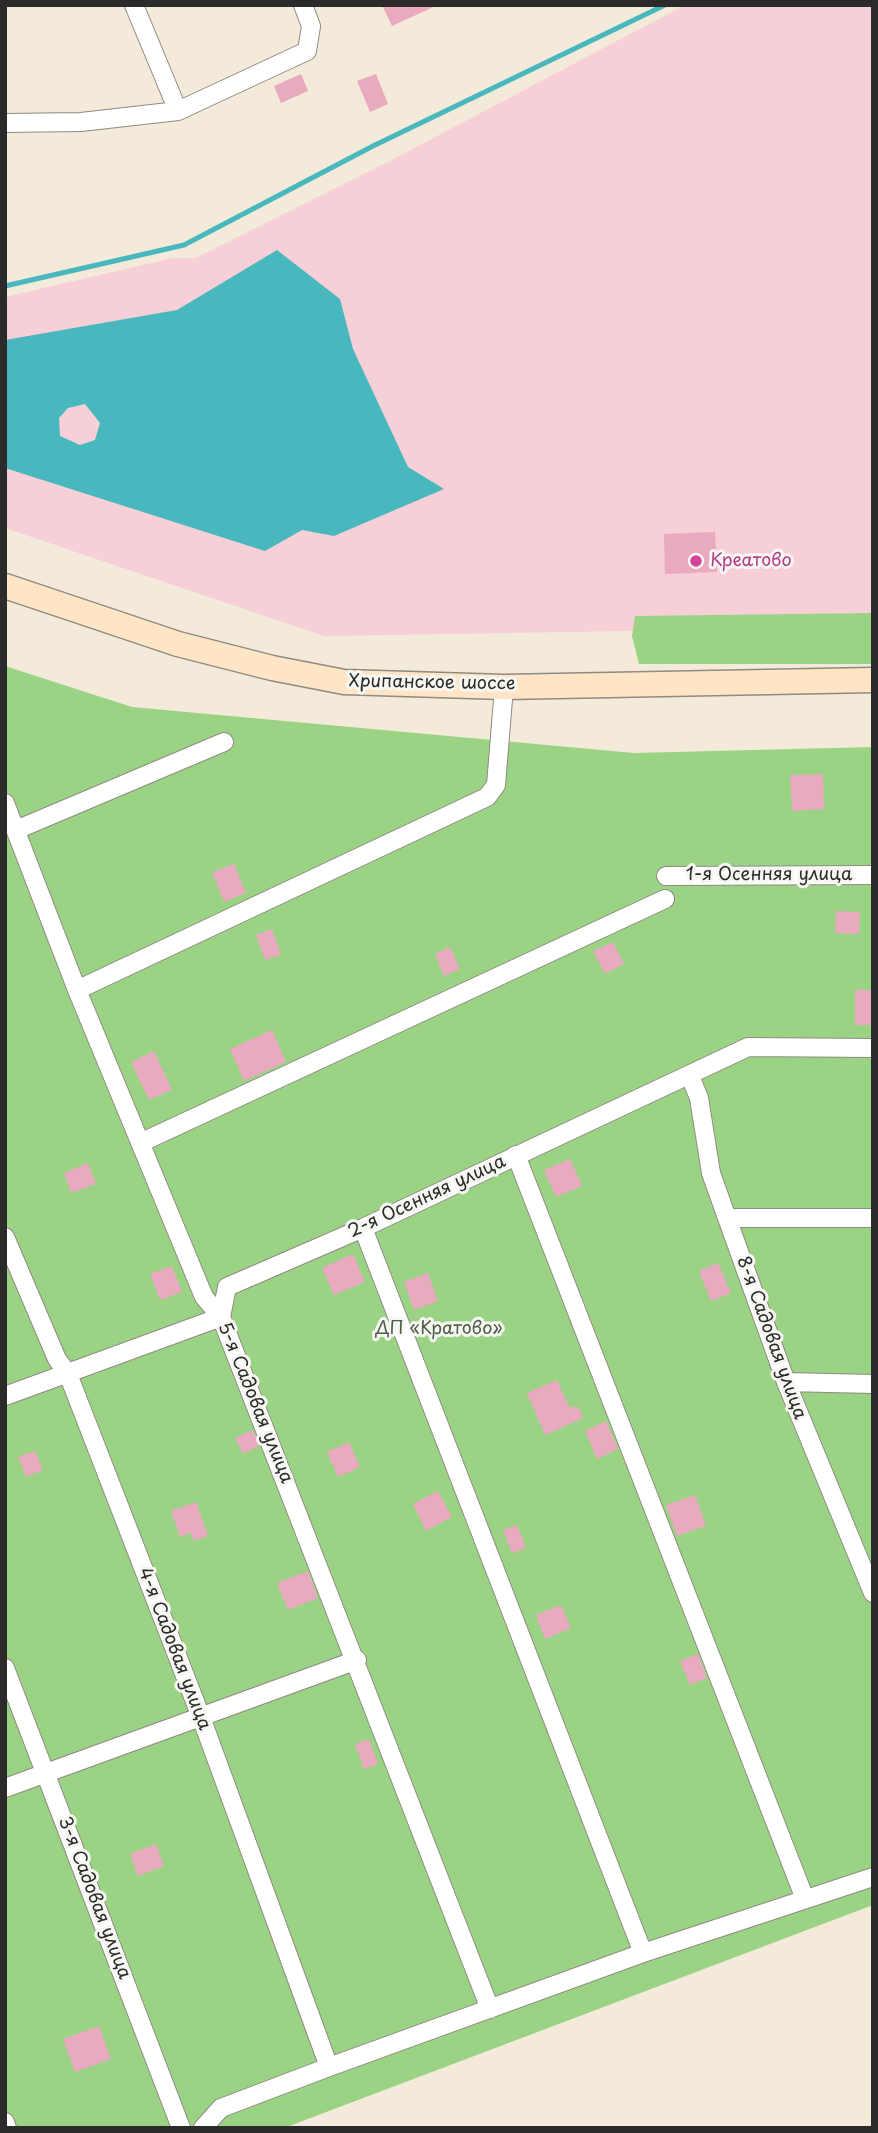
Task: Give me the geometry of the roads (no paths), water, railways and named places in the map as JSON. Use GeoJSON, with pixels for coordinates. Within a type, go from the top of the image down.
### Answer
{"type":"FeatureCollection","features":[{"type":"Feature","properties":{"kind":"main road","name":"Хрипанское шоссе"},"geometry":{"type":"LineString","coordinates":[[5,586],[178,644],[284,671],[344,682],[504,687],[873,680]]}},
{"type":"Feature","properties":{"kind":"street"},"geometry":{"type":"LineString","coordinates":[[134,5],[178,111]]}},
{"type":"Feature","properties":{"kind":"street"},"geometry":{"type":"LineString","coordinates":[[5,123],[81,122],[178,111],[307,51],[312,26],[303,5]]}},
{"type":"Feature","properties":{"kind":"street"},"geometry":{"type":"LineString","coordinates":[[77,990],[487,797],[495,785],[504,687]]}},
{"type":"Feature","properties":{"kind":"street"},"geometry":{"type":"LineString","coordinates":[[16,830],[224,743]]}},
{"type":"Feature","properties":{"kind":"street","name":"5-я Садовая улица"},"geometry":{"type":"LineString","coordinates":[[5,803],[77,990],[204,1297],[221,1317],[357,1660],[490,2009]]}},
{"type":"Feature","properties":{"kind":"street","name":"1-я Осенняя улица"},"geometry":{"type":"LineString","coordinates":[[666,876],[873,875]]}},
{"type":"Feature","properties":{"kind":"street"},"geometry":{"type":"LineString","coordinates":[[140,1143],[665,899]]}},
{"type":"Feature","properties":{"kind":"street","name":"2-я Осенняя улица"},"geometry":{"type":"LineString","coordinates":[[221,1317],[227,1287],[363,1228],[748,1047],[873,1048]]}},
{"type":"Feature","properties":{"kind":"street","name":"8-я Садовая улица"},"geometry":{"type":"LineString","coordinates":[[690,1076],[699,1098],[711,1173],[786,1382],[873,1593]]}},
{"type":"Feature","properties":{"kind":"street"},"geometry":{"type":"LineString","coordinates":[[516,1154],[805,1899]]}},
{"type":"Feature","properties":{"kind":"street"},"geometry":{"type":"LineString","coordinates":[[727,1218],[873,1218]]}},
{"type":"Feature","properties":{"kind":"street"},"geometry":{"type":"LineString","coordinates":[[363,1228],[643,1953]]}},
{"type":"Feature","properties":{"kind":"street","name":"4-я Садовая улица"},"geometry":{"type":"LineString","coordinates":[[5,1237],[57,1359],[68,1374],[201,1717],[329,2067]]}},
{"type":"Feature","properties":{"kind":"street"},"geometry":{"type":"LineString","coordinates":[[5,1396],[221,1317]]}},
{"type":"Feature","properties":{"kind":"street"},"geometry":{"type":"LineString","coordinates":[[786,1382],[873,1384]]}},
{"type":"Feature","properties":{"kind":"street"},"geometry":{"type":"LineString","coordinates":[[5,1788],[357,1660]]}},
{"type":"Feature","properties":{"kind":"street","name":"3-я Садовая улица"},"geometry":{"type":"LineString","coordinates":[[5,1668],[181,2128]]}},
{"type":"Feature","properties":{"kind":"street"},"geometry":{"type":"LineString","coordinates":[[203,2128],[221,2108],[329,2067],[643,1953],[873,1877]]}},
{"type":"Feature","properties":{"kind":"street"},"geometry":{"type":"LineString","coordinates":[[5,2122],[7,2128]]}},
{"type":"Feature","properties":{"kind":"water"},"geometry":{"type":"Polygon","coordinates":[[[277,250],[340,299],[353,349],[408,467],[444,489],[334,536],[302,530],[265,551],[5,468],[5,340],[177,310],[277,250]],[[85,404],[68,408],[59,418],[60,436],[80,445],[95,440],[100,423],[85,404]]]}},
{"type":"Feature","properties":{"kind":"waterway"},"geometry":{"type":"LineString","coordinates":[[5,286],[184,245],[373,146],[665,5]]}},
{"type":"Feature","properties":{"kind":"place","name":"Креатово"},"geometry":{"type":"Point","coordinates":[696,561]}},
{"type":"Feature","properties":{"kind":"park label","name":"ДП «Кратово»"},"geometry":{"type":"Point","coordinates":[439,1329]}}]}
